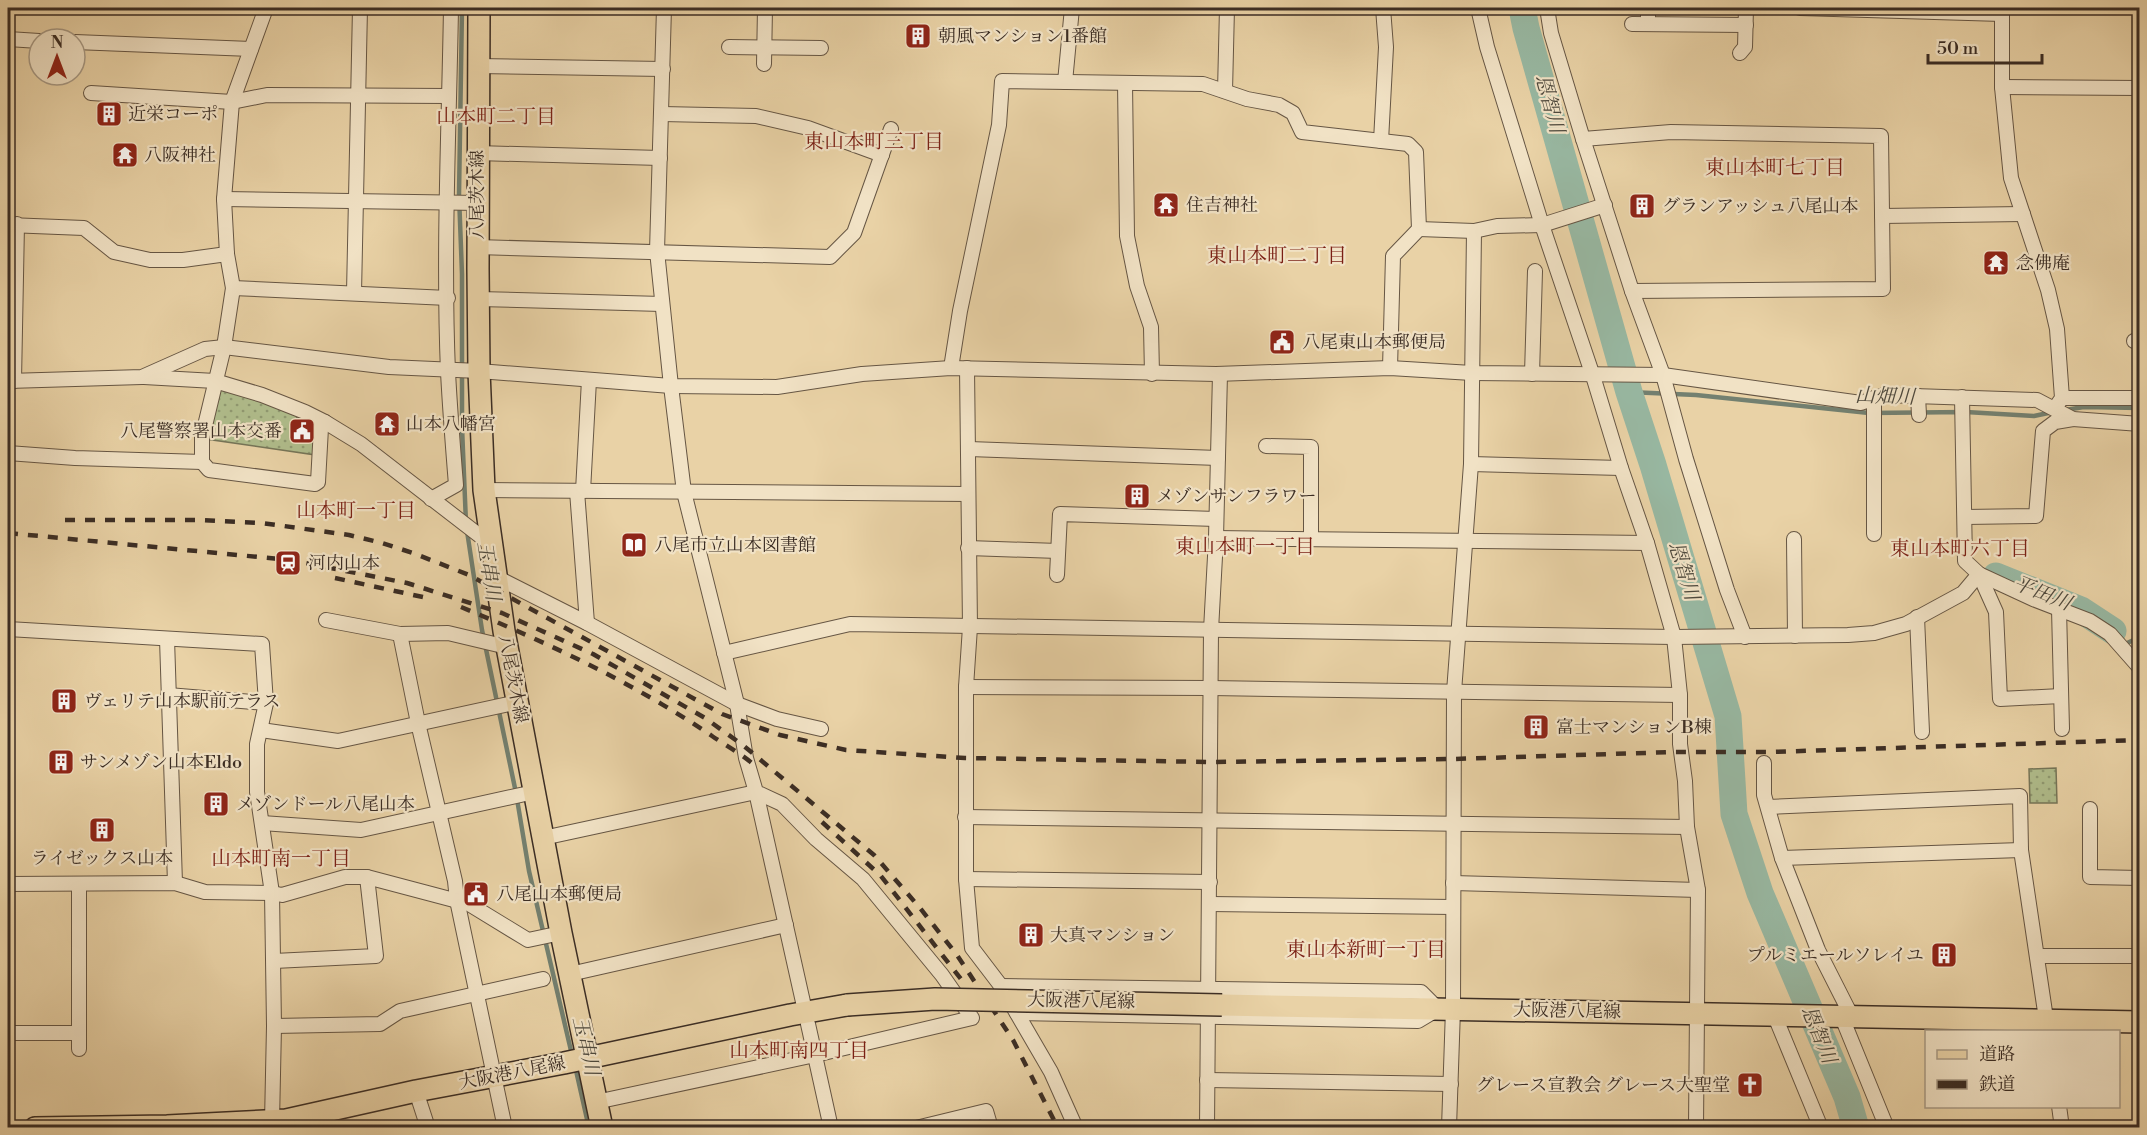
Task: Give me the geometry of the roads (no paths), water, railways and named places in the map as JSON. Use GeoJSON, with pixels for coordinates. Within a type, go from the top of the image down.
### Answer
{"type":"FeatureCollection","features":[{"type":"Feature","properties":{"kind":"main road","name":"八尾茨木線"},"geometry":{"type":"LineString","coordinates":[[479,8],[477,153],[461,202],[477,247],[478,299],[475,371],[484,490],[507,647],[543,838],[558,934],[570,974],[577,1060],[596,1102],[602,1128]]}},
{"type":"Feature","properties":{"kind":"main road","name":"大阪港八尾線"},"geometry":{"type":"LineString","coordinates":[[35,1128],[168,1127],[272,1122],[790,1015],[847,1005],[935,999],[1774,1014],[2047,1026],[2139,1022]]}},
{"type":"Feature","properties":{"kind":"street"},"geometry":{"type":"LineString","coordinates":[[266,8],[232,102],[225,199],[226,254],[233,288],[224,347],[202,438],[202,462],[209,470],[315,484],[318,482],[321,428],[325,422]]}},
{"type":"Feature","properties":{"kind":"street"},"geometry":{"type":"LineString","coordinates":[[354,293],[360,8]]}},
{"type":"Feature","properties":{"kind":"street"},"geometry":{"type":"LineString","coordinates":[[431,499],[456,485],[447,298],[461,202],[449,96],[451,8]]}},
{"type":"Feature","properties":{"kind":"street"},"geometry":{"type":"LineString","coordinates":[[664,8],[657,251],[670,386],[684,492],[737,704],[746,758],[756,792],[803,1002]]}},
{"type":"Feature","properties":{"kind":"street"},"geometry":{"type":"LineString","coordinates":[[764,64],[765,8]]}},
{"type":"Feature","properties":{"kind":"street"},"geometry":{"type":"LineString","coordinates":[[1065,82],[1072,8]]}},
{"type":"Feature","properties":{"kind":"street"},"geometry":{"type":"LineString","coordinates":[[1225,91],[1227,8]]}},
{"type":"Feature","properties":{"kind":"street"},"geometry":{"type":"LineString","coordinates":[[1381,141],[1386,47],[1383,8]]}},
{"type":"Feature","properties":{"kind":"street"},"geometry":{"type":"LineString","coordinates":[[1478,8],[1486,47],[1595,375],[1621,468],[1678,637],[1680,744],[1687,827],[1698,890],[1696,1128]]}},
{"type":"Feature","properties":{"kind":"street"},"geometry":{"type":"LineString","coordinates":[[1547,8],[1551,33],[1602,206],[1664,384],[1727,590],[1745,637]]}},
{"type":"Feature","properties":{"kind":"street"},"geometry":{"type":"LineString","coordinates":[[1648,8],[1648,24]]}},
{"type":"Feature","properties":{"kind":"street"},"geometry":{"type":"LineString","coordinates":[[1740,54],[1745,47],[1746,8]]}},
{"type":"Feature","properties":{"kind":"street"},"geometry":{"type":"LineString","coordinates":[[1800,8],[2002,11],[2002,87],[2011,178],[2048,290],[2055,319],[2062,409],[2055,422],[2043,431],[2036,516],[1965,517]]}},
{"type":"Feature","properties":{"kind":"street"},"geometry":{"type":"LineString","coordinates":[[1632,24],[1746,25]]}},
{"type":"Feature","properties":{"kind":"street"},"geometry":{"type":"LineString","coordinates":[[8,39],[27,40]]}},
{"type":"Feature","properties":{"kind":"street"},"geometry":{"type":"LineString","coordinates":[[87,42],[251,49]]}},
{"type":"Feature","properties":{"kind":"street"},"geometry":{"type":"LineString","coordinates":[[729,47],[821,48]]}},
{"type":"Feature","properties":{"kind":"street"},"geometry":{"type":"LineString","coordinates":[[478,66],[663,69]]}},
{"type":"Feature","properties":{"kind":"street"},"geometry":{"type":"LineString","coordinates":[[951,368],[960,311],[999,125],[1002,81],[1203,84],[1247,99],[1279,105],[1293,112],[1302,132],[1408,144],[1416,152],[1419,229],[1393,256],[1390,368]]}},
{"type":"Feature","properties":{"kind":"street"},"geometry":{"type":"LineString","coordinates":[[1125,83],[1127,236],[1137,286],[1151,327],[1152,374]]}},
{"type":"Feature","properties":{"kind":"street"},"geometry":{"type":"LineString","coordinates":[[2002,87],[2139,88]]}},
{"type":"Feature","properties":{"kind":"street"},"geometry":{"type":"LineString","coordinates":[[91,93],[232,102],[267,95],[449,96]]}},
{"type":"Feature","properties":{"kind":"street"},"geometry":{"type":"LineString","coordinates":[[662,114],[756,116],[808,128],[882,155]]}},
{"type":"Feature","properties":{"kind":"street"},"geometry":{"type":"LineString","coordinates":[[477,247],[830,257],[854,233],[891,129]]}},
{"type":"Feature","properties":{"kind":"street"},"geometry":{"type":"LineString","coordinates":[[1584,139],[1671,132],[1881,136],[1883,289],[1632,291]]}},
{"type":"Feature","properties":{"kind":"street"},"geometry":{"type":"LineString","coordinates":[[477,153],[660,158]]}},
{"type":"Feature","properties":{"kind":"street"},"geometry":{"type":"LineString","coordinates":[[225,199],[461,202]]}},
{"type":"Feature","properties":{"kind":"street"},"geometry":{"type":"LineString","coordinates":[[1419,229],[1474,231],[1497,226],[1545,224],[1602,206]]}},
{"type":"Feature","properties":{"kind":"street"},"geometry":{"type":"LineString","coordinates":[[1882,216],[2023,214]]}},
{"type":"Feature","properties":{"kind":"street"},"geometry":{"type":"LineString","coordinates":[[226,254],[183,260],[150,260],[114,252],[84,228],[12,225],[11,381],[142,376],[215,381],[284,403],[325,422],[361,444],[493,546]]}},
{"type":"Feature","properties":{"kind":"street"},"geometry":{"type":"LineString","coordinates":[[1449,1128],[1451,1084],[1446,1009],[1453,907],[1454,692],[1471,464],[1474,231]]}},
{"type":"Feature","properties":{"kind":"street"},"geometry":{"type":"LineString","coordinates":[[1532,375],[1534,271]]}},
{"type":"Feature","properties":{"kind":"street"},"geometry":{"type":"LineString","coordinates":[[233,288],[447,298]]}},
{"type":"Feature","properties":{"kind":"street"},"geometry":{"type":"LineString","coordinates":[[478,299],[662,304]]}},
{"type":"Feature","properties":{"kind":"street"},"geometry":{"type":"LineString","coordinates":[[142,376],[205,349],[224,347],[389,368],[475,371],[670,386],[777,387],[862,375],[951,368],[1152,374],[1390,368],[1472,374],[1595,375],[1861,403],[1874,407]]}},
{"type":"Feature","properties":{"kind":"street"},"geometry":{"type":"LineString","coordinates":[[967,368],[970,627],[966,687],[966,879],[972,948],[1001,986],[1017,1013],[1051,1072],[1076,1128]]}},
{"type":"Feature","properties":{"kind":"street"},"geometry":{"type":"LineString","coordinates":[[1207,1128],[1207,1080],[1212,1004],[1211,630],[1220,374]]}},
{"type":"Feature","properties":{"kind":"street"},"geometry":{"type":"LineString","coordinates":[[587,623],[580,491],[589,380]]}},
{"type":"Feature","properties":{"kind":"street"},"geometry":{"type":"LineString","coordinates":[[1874,534],[1874,407],[1884,395],[1919,406],[1962,407],[2037,400],[2062,409],[2139,424]]}},
{"type":"Feature","properties":{"kind":"street"},"geometry":{"type":"LineString","coordinates":[[2062,409],[2139,398]]}},
{"type":"Feature","properties":{"kind":"street"},"geometry":{"type":"LineString","coordinates":[[1962,407],[1965,561],[1979,574],[2090,621],[2110,634],[2139,668]]}},
{"type":"Feature","properties":{"kind":"street"},"geometry":{"type":"LineString","coordinates":[[1266,446],[1311,447],[1311,539]]}},
{"type":"Feature","properties":{"kind":"street"},"geometry":{"type":"LineString","coordinates":[[969,449],[1218,458]]}},
{"type":"Feature","properties":{"kind":"street"},"geometry":{"type":"LineString","coordinates":[[8,453],[202,462]]}},
{"type":"Feature","properties":{"kind":"street"},"geometry":{"type":"LineString","coordinates":[[1471,464],[1621,468]]}},
{"type":"Feature","properties":{"kind":"street"},"geometry":{"type":"LineString","coordinates":[[484,490],[968,494]]}},
{"type":"Feature","properties":{"kind":"street"},"geometry":{"type":"LineString","coordinates":[[1057,575],[1060,514],[1216,519]]}},
{"type":"Feature","properties":{"kind":"street"},"geometry":{"type":"LineString","coordinates":[[1216,538],[1647,543]]}},
{"type":"Feature","properties":{"kind":"street"},"geometry":{"type":"LineString","coordinates":[[1794,539],[1795,636]]}},
{"type":"Feature","properties":{"kind":"street"},"geometry":{"type":"LineString","coordinates":[[968,549],[1058,551]]}},
{"type":"Feature","properties":{"kind":"street"},"geometry":{"type":"LineString","coordinates":[[724,653],[850,624],[1678,637],[1874,633],[1906,624],[1963,593],[1979,574]]}},
{"type":"Feature","properties":{"kind":"street"},"geometry":{"type":"LineString","coordinates":[[1979,574],[1996,612],[2000,699],[2061,696]]}},
{"type":"Feature","properties":{"kind":"street"},"geometry":{"type":"LineString","coordinates":[[496,577],[737,704],[777,719],[821,729]]}},
{"type":"Feature","properties":{"kind":"street"},"geometry":{"type":"LineString","coordinates":[[2059,609],[2062,729]]}},
{"type":"Feature","properties":{"kind":"street"},"geometry":{"type":"LineString","coordinates":[[1917,616],[1922,732]]}},
{"type":"Feature","properties":{"kind":"street"},"geometry":{"type":"LineString","coordinates":[[326,620],[400,634],[448,633],[507,647]]}},
{"type":"Feature","properties":{"kind":"street"},"geometry":{"type":"LineString","coordinates":[[8,629],[262,644],[266,703],[257,744],[257,792],[272,893],[274,960],[272,1122]]}},
{"type":"Feature","properties":{"kind":"street"},"geometry":{"type":"LineString","coordinates":[[400,634],[438,814],[455,881],[457,900],[505,1128]]}},
{"type":"Feature","properties":{"kind":"street"},"geometry":{"type":"LineString","coordinates":[[167,639],[176,883]]}},
{"type":"Feature","properties":{"kind":"street"},"geometry":{"type":"LineString","coordinates":[[966,687],[1680,695]]}},
{"type":"Feature","properties":{"kind":"street"},"geometry":{"type":"LineString","coordinates":[[168,695],[266,703]]}},
{"type":"Feature","properties":{"kind":"street"},"geometry":{"type":"LineString","coordinates":[[261,730],[338,741],[518,702]]}},
{"type":"Feature","properties":{"kind":"street"},"geometry":{"type":"LineString","coordinates":[[1764,763],[1764,795],[1782,858],[1846,1016],[1887,1128]]}},
{"type":"Feature","properties":{"kind":"street"},"geometry":{"type":"LineString","coordinates":[[262,823],[361,830],[534,792]]}},
{"type":"Feature","properties":{"kind":"street"},"geometry":{"type":"LineString","coordinates":[[543,838],[756,792],[782,804],[816,839],[863,879],[942,975],[972,1018],[815,1055],[596,1102]]}},
{"type":"Feature","properties":{"kind":"street"},"geometry":{"type":"LineString","coordinates":[[1768,807],[2020,796],[2021,850],[2047,1026]]}},
{"type":"Feature","properties":{"kind":"street"},"geometry":{"type":"LineString","coordinates":[[2090,809],[2090,877],[2139,878]]}},
{"type":"Feature","properties":{"kind":"street"},"geometry":{"type":"LineString","coordinates":[[966,817],[1687,827]]}},
{"type":"Feature","properties":{"kind":"street"},"geometry":{"type":"LineString","coordinates":[[1782,858],[2021,850]]}},
{"type":"Feature","properties":{"kind":"street"},"geometry":{"type":"LineString","coordinates":[[8,884],[176,883],[205,892],[282,895],[345,877],[367,877],[469,904],[528,940],[558,934]]}},
{"type":"Feature","properties":{"kind":"street"},"geometry":{"type":"LineString","coordinates":[[274,960],[376,956],[367,877]]}},
{"type":"Feature","properties":{"kind":"street"},"geometry":{"type":"LineString","coordinates":[[966,879],[1210,882]]}},
{"type":"Feature","properties":{"kind":"street"},"geometry":{"type":"LineString","coordinates":[[1453,883],[1698,890]]}},
{"type":"Feature","properties":{"kind":"street"},"geometry":{"type":"LineString","coordinates":[[79,884],[79,1049]]}},
{"type":"Feature","properties":{"kind":"street"},"geometry":{"type":"LineString","coordinates":[[1210,903],[1453,907]]}},
{"type":"Feature","properties":{"kind":"street"},"geometry":{"type":"LineString","coordinates":[[570,974],[786,925]]}},
{"type":"Feature","properties":{"kind":"street"},"geometry":{"type":"LineString","coordinates":[[2037,956],[2139,956]]}},
{"type":"Feature","properties":{"kind":"street"},"geometry":{"type":"LineString","coordinates":[[274,1026],[380,1024],[400,1011],[543,979]]}},
{"type":"Feature","properties":{"kind":"street"},"geometry":{"type":"LineString","coordinates":[[1001,986],[1212,1004]]}},
{"type":"Feature","properties":{"kind":"street"},"geometry":{"type":"LineString","coordinates":[[1017,1013],[1212,1004]]}},
{"type":"Feature","properties":{"kind":"street"},"geometry":{"type":"LineString","coordinates":[[1774,1014],[1821,1128]]}},
{"type":"Feature","properties":{"kind":"street"},"geometry":{"type":"LineString","coordinates":[[808,1024],[831,1128]]}},
{"type":"Feature","properties":{"kind":"street"},"geometry":{"type":"LineString","coordinates":[[8,1033],[79,1033]]}},
{"type":"Feature","properties":{"kind":"street"},"geometry":{"type":"LineString","coordinates":[[1207,1080],[1451,1084]]}},
{"type":"Feature","properties":{"kind":"street"},"geometry":{"type":"LineString","coordinates":[[416,1091],[428,1128]]}},
{"type":"Feature","properties":{"kind":"street"},"geometry":{"type":"LineString","coordinates":[[2059,1108],[2062,1128]]}},
{"type":"Feature","properties":{"kind":"street"},"geometry":{"type":"LineString","coordinates":[[916,1128],[986,1111],[991,1128]]}},
{"type":"Feature","properties":{"kind":"waterway","name":"玉串川"},"geometry":{"type":"LineString","coordinates":[[462,8],[459,195],[462,274],[462,427],[466,523]]}},
{"type":"Feature","properties":{"kind":"waterway","name":"恩智川"},"geometry":{"type":"LineString","coordinates":[[1522,8],[1629,392],[1728,716],[1734,814],[1760,893],[1847,1097],[1856,1128]]}},
{"type":"Feature","properties":{"kind":"waterway","name":"山畑川"},"geometry":{"type":"LineString","coordinates":[[1629,392],[1696,395],[1869,413],[1966,412],[2034,416],[2053,412]]}},
{"type":"Feature","properties":{"kind":"waterway","name":"山畑川"},"geometry":{"type":"LineString","coordinates":[[2065,410],[2084,407],[2140,408]]}},
{"type":"Feature","properties":{"kind":"waterway","name":"玉串川"},"geometry":{"type":"LineString","coordinates":[[467,531],[482,630],[516,793],[529,871],[572,1055]]}},
{"type":"Feature","properties":{"kind":"waterway","name":"平田川"},"geometry":{"type":"LineString","coordinates":[[1996,576],[2081,610],[2113,631]]}},
{"type":"Feature","properties":{"kind":"waterway"},"geometry":{"type":"LineString","coordinates":[[2125,644],[2140,637]]}},
{"type":"Feature","properties":{"kind":"waterway","name":"玉串川"},"geometry":{"type":"LineString","coordinates":[[575,1066],[589,1128]]}},
{"type":"Feature","properties":{"kind":"railway"},"geometry":{"type":"LineString","coordinates":[[65,520],[199,520],[262,523],[349,535],[382,543],[469,575],[722,714],[780,735],[846,750],[965,758],[1210,762],[1770,752],[2140,740]]}},
{"type":"Feature","properties":{"kind":"railway"},"geometry":{"type":"LineString","coordinates":[[8,533],[290,560],[407,583],[502,613],[593,654],[705,718],[744,746],[874,855],[957,955],[1013,1040],[1058,1128]]}},
{"type":"Feature","properties":{"kind":"railway"},"geometry":{"type":"LineString","coordinates":[[335,578],[432,599]]}},
{"type":"Feature","properties":{"kind":"railway"},"geometry":{"type":"LineString","coordinates":[[461,607],[526,635],[621,681],[682,717],[753,764]]}},
{"type":"Feature","properties":{"kind":"railway"},"geometry":{"type":"LineString","coordinates":[[822,822],[881,876],[964,983]]}},
{"type":"Feature","properties":{"kind":"place","name":"朝風マンション1番館"},"geometry":{"type":"Point","coordinates":[918,36]}},
{"type":"Feature","properties":{"kind":"place","name":"近栄コーポ"},"geometry":{"type":"Point","coordinates":[109,114]}},
{"type":"Feature","properties":{"kind":"place","name":"八阪神社"},"geometry":{"type":"Point","coordinates":[125,155]}},
{"type":"Feature","properties":{"kind":"place","name":"住吉神社"},"geometry":{"type":"Point","coordinates":[1166,205]}},
{"type":"Feature","properties":{"kind":"place","name":"グランアッシュ八尾山本"},"geometry":{"type":"Point","coordinates":[1642,206]}},
{"type":"Feature","properties":{"kind":"place","name":"念佛庵"},"geometry":{"type":"Point","coordinates":[1996,263]}},
{"type":"Feature","properties":{"kind":"place","name":"八尾東山本郵便局"},"geometry":{"type":"Point","coordinates":[1282,342]}},
{"type":"Feature","properties":{"kind":"place","name":"山本八幡宮"},"geometry":{"type":"Point","coordinates":[387,424]}},
{"type":"Feature","properties":{"kind":"place","name":"八尾警察署山本交番"},"geometry":{"type":"Point","coordinates":[302,431]}},
{"type":"Feature","properties":{"kind":"place","name":"メゾンサンフラワー"},"geometry":{"type":"Point","coordinates":[1137,496]}},
{"type":"Feature","properties":{"kind":"place","name":"八尾市立山本図書館"},"geometry":{"type":"Point","coordinates":[634,545]}},
{"type":"Feature","properties":{"kind":"place","name":"河内山本"},"geometry":{"type":"Point","coordinates":[288,563]}},
{"type":"Feature","properties":{"kind":"place","name":"ヴェリテ山本駅前テラス"},"geometry":{"type":"Point","coordinates":[64,701]}},
{"type":"Feature","properties":{"kind":"place","name":"富士マンションB棟"},"geometry":{"type":"Point","coordinates":[1536,727]}},
{"type":"Feature","properties":{"kind":"place","name":"サンメゾン山本Eldo"},"geometry":{"type":"Point","coordinates":[61,762]}},
{"type":"Feature","properties":{"kind":"place","name":"メゾンドール八尾山本"},"geometry":{"type":"Point","coordinates":[216,804]}},
{"type":"Feature","properties":{"kind":"place","name":"ライゼックス山本"},"geometry":{"type":"Point","coordinates":[102,830]}},
{"type":"Feature","properties":{"kind":"place","name":"八尾山本郵便局"},"geometry":{"type":"Point","coordinates":[476,894]}},
{"type":"Feature","properties":{"kind":"place","name":"大真マンション"},"geometry":{"type":"Point","coordinates":[1031,935]}},
{"type":"Feature","properties":{"kind":"place","name":"プルミエールソレイユ"},"geometry":{"type":"Point","coordinates":[1944,955]}},
{"type":"Feature","properties":{"kind":"place","name":"グレース宣教会 グレース大聖堂"},"geometry":{"type":"Point","coordinates":[1750,1085]}},
{"type":"Feature","properties":{"kind":"district","name":"山本町二丁目"},"geometry":{"type":"Point","coordinates":[496,117]}},
{"type":"Feature","properties":{"kind":"district","name":"東山本町三丁目"},"geometry":{"type":"Point","coordinates":[874,142]}},
{"type":"Feature","properties":{"kind":"district","name":"東山本町七丁目"},"geometry":{"type":"Point","coordinates":[1775,168]}},
{"type":"Feature","properties":{"kind":"district","name":"東山本町二丁目"},"geometry":{"type":"Point","coordinates":[1277,256]}},
{"type":"Feature","properties":{"kind":"district","name":"山本町一丁目"},"geometry":{"type":"Point","coordinates":[356,511]}},
{"type":"Feature","properties":{"kind":"district","name":"東山本町一丁目"},"geometry":{"type":"Point","coordinates":[1245,547]}},
{"type":"Feature","properties":{"kind":"district","name":"東山本町六丁目"},"geometry":{"type":"Point","coordinates":[1960,549]}},
{"type":"Feature","properties":{"kind":"district","name":"山本町南一丁目"},"geometry":{"type":"Point","coordinates":[281,859]}},
{"type":"Feature","properties":{"kind":"district","name":"東山本新町一丁目"},"geometry":{"type":"Point","coordinates":[1366,950]}},
{"type":"Feature","properties":{"kind":"district","name":"山本町南四丁目"},"geometry":{"type":"Point","coordinates":[799,1051]}}]}
